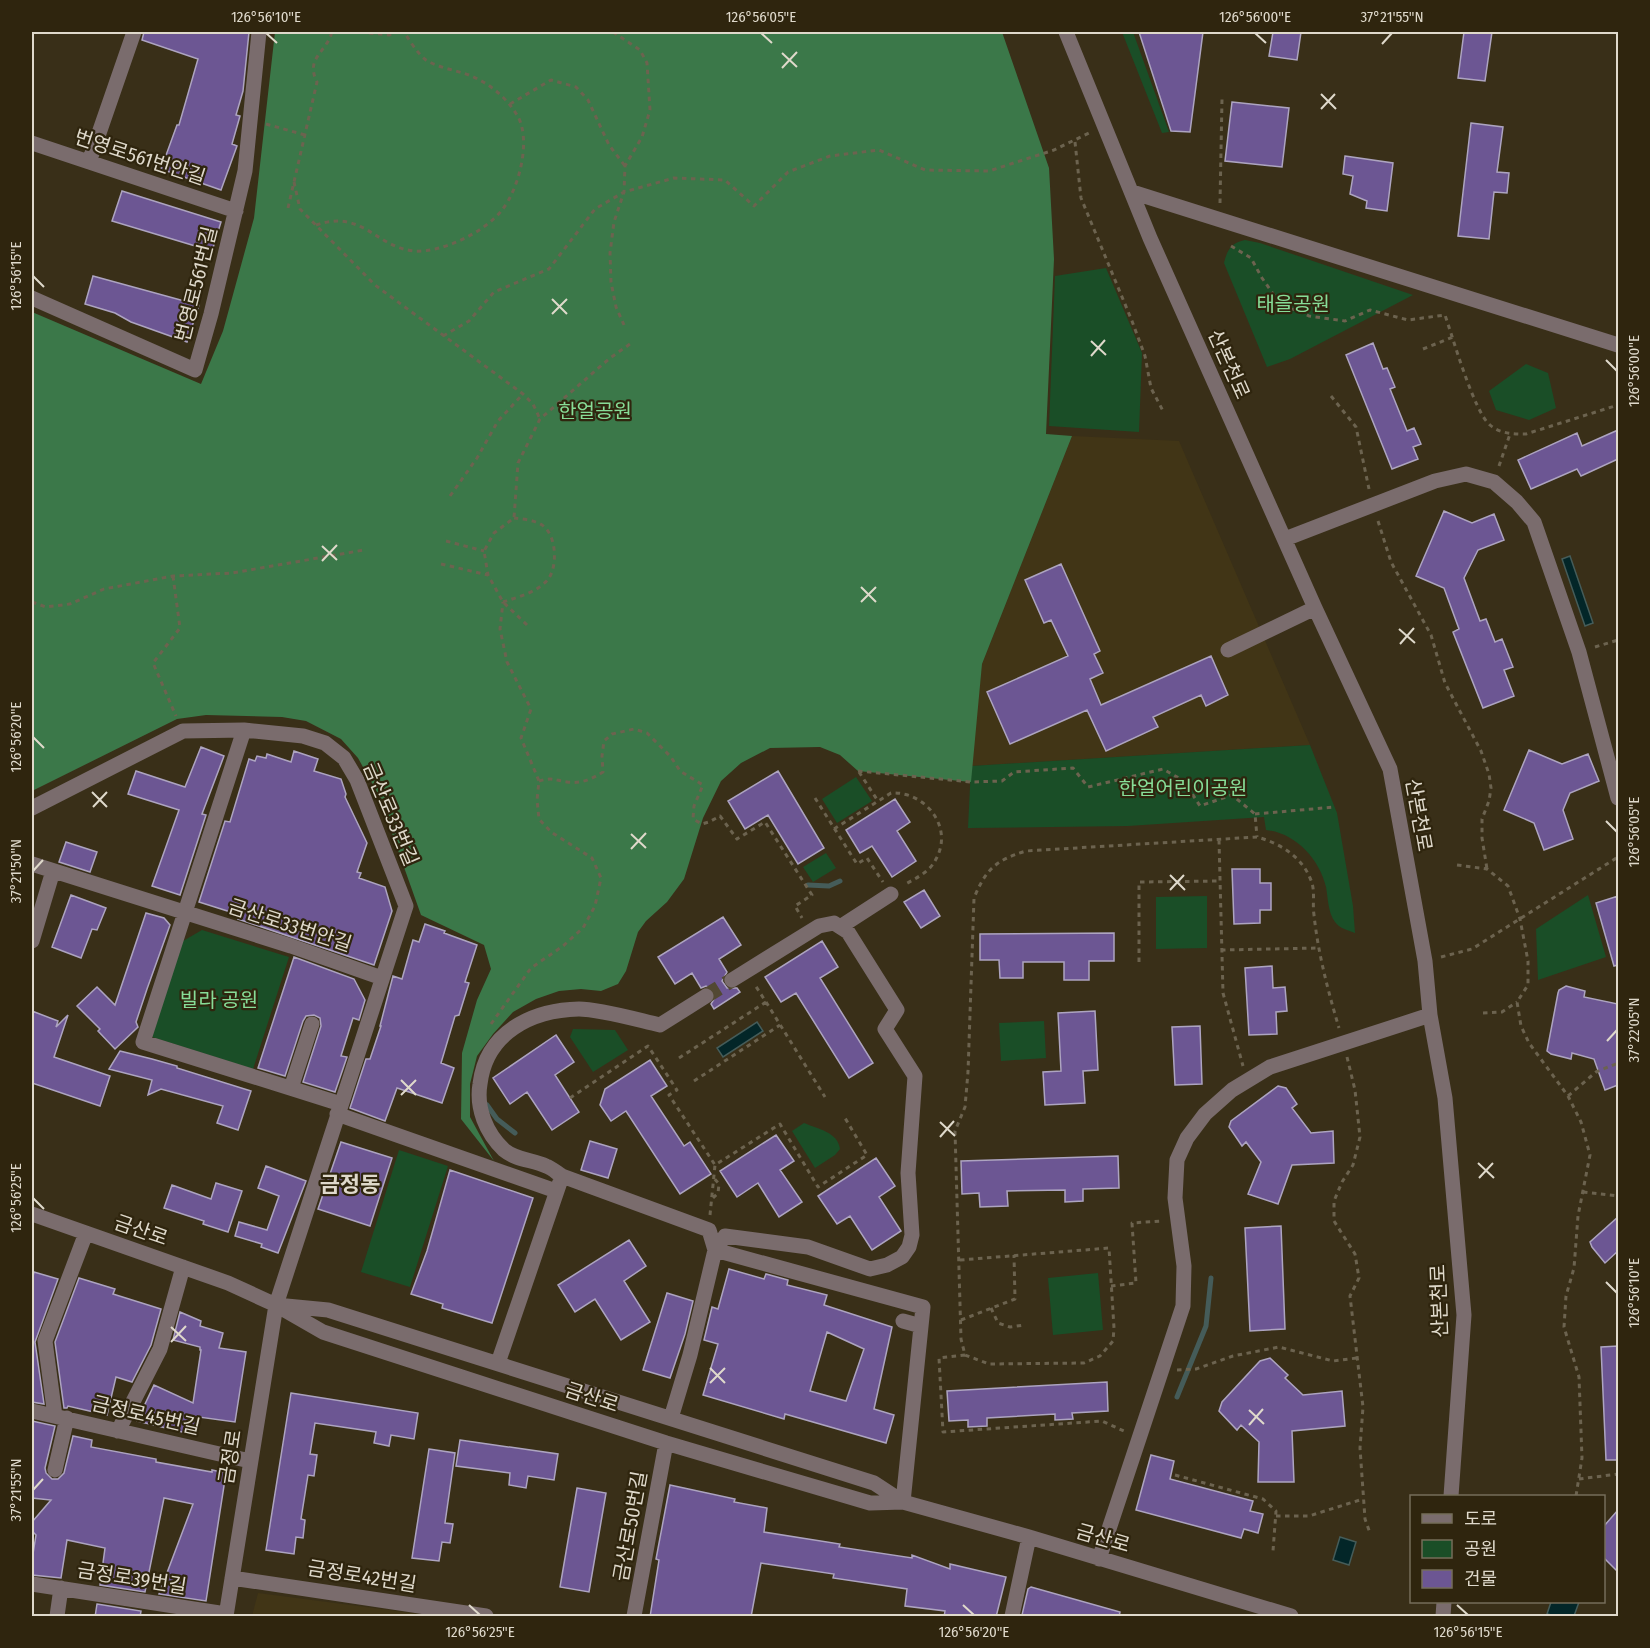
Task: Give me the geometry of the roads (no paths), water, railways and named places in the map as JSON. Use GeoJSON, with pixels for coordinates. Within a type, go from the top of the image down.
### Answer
{"type":"FeatureCollection","features":[{"type":"Feature","properties":{"kind":"street","name":"번영로561번길"},"geometry":{"type":"LineString","coordinates":[[32,298],[195,369],[211,314],[245,171],[259,32]]}},
{"type":"Feature","properties":{"kind":"street","name":"산본천로"},"geometry":{"type":"LineString","coordinates":[[1065,32],[1150,238],[1315,608],[1390,769],[1425,961],[1430,1016],[1445,1098],[1464,1315],[1451,1495]]}},
{"type":"Feature","properties":{"kind":"street"},"geometry":{"type":"LineString","coordinates":[[89,162],[129,33]]}},
{"type":"Feature","properties":{"kind":"street","name":"번영로561번안길"},"geometry":{"type":"LineString","coordinates":[[32,143],[236,211]]}},
{"type":"Feature","properties":{"kind":"street"},"geometry":{"type":"LineString","coordinates":[[1132,192],[1618,345]]}},
{"type":"Feature","properties":{"kind":"street"},"geometry":{"type":"LineString","coordinates":[[1285,539],[1435,481],[1466,474],[1494,482],[1517,502],[1534,522],[1579,652],[1618,798]]}},
{"type":"Feature","properties":{"kind":"street"},"geometry":{"type":"LineString","coordinates":[[1228,650],[1315,608]]}},
{"type":"Feature","properties":{"kind":"street"},"geometry":{"type":"LineString","coordinates":[[244,730],[142,1042],[291,1088],[339,1109],[556,1191]]}},
{"type":"Feature","properties":{"kind":"street","name":"금산로33번길"},"geometry":{"type":"LineString","coordinates":[[32,808],[183,731],[244,730],[303,736],[325,743],[344,758],[357,780],[406,906],[339,1109],[305,1230],[276,1305]]}},
{"type":"Feature","properties":{"kind":"street","name":"금산로33번안길"},"geometry":{"type":"LineString","coordinates":[[32,864],[382,978]]}},
{"type":"Feature","properties":{"kind":"street"},"geometry":{"type":"LineString","coordinates":[[32,941],[53,871]]}},
{"type":"Feature","properties":{"kind":"street"},"geometry":{"type":"LineString","coordinates":[[840,927],[891,894]]}},
{"type":"Feature","properties":{"kind":"street"},"geometry":{"type":"LineString","coordinates":[[670,1418],[690,1355],[715,1250],[725,1236],[808,1247],[870,1269],[887,1265],[902,1257],[909,1247],[912,1235],[908,1173],[915,1076],[885,1029],[897,1010],[848,932],[834,923],[809,930],[732,980]]}},
{"type":"Feature","properties":{"kind":"street"},"geometry":{"type":"LineString","coordinates":[[706,996],[660,1025],[580,1009],[547,1013],[516,1025],[502,1036],[491,1051],[482,1068],[479,1089],[480,1107],[489,1134],[506,1151],[526,1161],[547,1166],[562,1176],[709,1230],[715,1250]]}},
{"type":"Feature","properties":{"kind":"street"},"geometry":{"type":"LineString","coordinates":[[1099,1559],[1182,1306],[1184,1266],[1175,1198],[1177,1160],[1187,1137],[1205,1114],[1232,1090],[1270,1067],[1430,1016]]}},
{"type":"Feature","properties":{"kind":"street"},"geometry":{"type":"LineString","coordinates":[[291,1088],[312,1024]]}},
{"type":"Feature","properties":{"kind":"street"},"geometry":{"type":"LineString","coordinates":[[498,1363],[562,1176]]}},
{"type":"Feature","properties":{"kind":"street","name":"금산로"},"geometry":{"type":"LineString","coordinates":[[32,1214],[228,1283],[276,1305],[323,1332],[666,1443],[870,1503],[903,1502]]}},
{"type":"Feature","properties":{"kind":"street","name":"금산로"},"geometry":{"type":"LineString","coordinates":[[61,1417],[45,1341],[86,1233]]}},
{"type":"Feature","properties":{"kind":"street"},"geometry":{"type":"LineString","coordinates":[[715,1250],[922,1307],[903,1502]]}},
{"type":"Feature","properties":{"kind":"street","name":"금산로"},"geometry":{"type":"LineString","coordinates":[[118,1431],[160,1349],[183,1267]]}},
{"type":"Feature","properties":{"kind":"street","name":"금산로"},"geometry":{"type":"LineString","coordinates":[[276,1305],[328,1310],[874,1484],[903,1502],[1029,1537],[1285,1616]]}},
{"type":"Feature","properties":{"kind":"street","name":"금정로"},"geometry":{"type":"LineString","coordinates":[[226,1615],[276,1305]]}},
{"type":"Feature","properties":{"kind":"street"},"geometry":{"type":"LineString","coordinates":[[903,1322],[921,1326]]}},
{"type":"Feature","properties":{"kind":"street","name":"금정로45번길"},"geometry":{"type":"LineString","coordinates":[[32,1411],[250,1461]]}},
{"type":"Feature","properties":{"kind":"street","name":"금정로45번길"},"geometry":{"type":"LineString","coordinates":[[56,1470],[61,1417]]}},
{"type":"Feature","properties":{"kind":"street","name":"금산로50번길"},"geometry":{"type":"LineString","coordinates":[[634,1617],[666,1443]]}},
{"type":"Feature","properties":{"kind":"street"},"geometry":{"type":"LineString","coordinates":[[1012,1617],[1029,1537]]}},
{"type":"Feature","properties":{"kind":"street","name":"금정로42번길"},"geometry":{"type":"LineString","coordinates":[[232,1578],[486,1617]]}},
{"type":"Feature","properties":{"kind":"street","name":"금정로39번길"},"geometry":{"type":"LineString","coordinates":[[32,1584],[226,1615]]}},
{"type":"Feature","properties":{"kind":"street"},"geometry":{"type":"LineString","coordinates":[[57,1617],[61,1588]]}},
{"type":"Feature","properties":{"kind":"water"},"geometry":{"type":"Polygon","coordinates":[[[1570,556],[1593,623],[1585,626],[1562,559],[1570,556]]]}},
{"type":"Feature","properties":{"kind":"water"},"geometry":{"type":"Polygon","coordinates":[[[757,1022],[763,1031],[723,1057],[717,1048],[757,1022]]]}},
{"type":"Feature","properties":{"kind":"water"},"geometry":{"type":"Polygon","coordinates":[[[1340,1537],[1356,1542],[1349,1565],[1333,1560],[1340,1537]]]}},
{"type":"Feature","properties":{"kind":"water"},"geometry":{"type":"Polygon","coordinates":[[[1551,1603],[1579,1603],[1574,1616],[1547,1614],[1551,1603]]]}},
{"type":"Feature","properties":{"kind":"waterway"},"geometry":{"type":"LineString","coordinates":[[808,885],[829,886],[840,881]]}},
{"type":"Feature","properties":{"kind":"waterway"},"geometry":{"type":"LineString","coordinates":[[487,1105],[497,1119],[515,1133]]}},
{"type":"Feature","properties":{"kind":"waterway"},"geometry":{"type":"LineString","coordinates":[[1177,1397],[1206,1326],[1211,1278]]}},
{"type":"Feature","properties":{"kind":"tunnel"},"geometry":{"type":"LineString","coordinates":[[706,996],[732,980]]}},
{"type":"Feature","properties":{"kind":"district","name":"금정동"},"geometry":{"type":"Point","coordinates":[350,1184]}},
{"type":"Feature","properties":{"kind":"park label","name":"태을공원"},"geometry":{"type":"Point","coordinates":[1293,304]}},
{"type":"Feature","properties":{"kind":"park label","name":"한얼공원"},"geometry":{"type":"Point","coordinates":[595,411]}},
{"type":"Feature","properties":{"kind":"park label","name":"한얼어린이공원"},"geometry":{"type":"Point","coordinates":[1183,788]}},
{"type":"Feature","properties":{"kind":"park label","name":"빌라 공원"},"geometry":{"type":"Point","coordinates":[219,1000]}}]}
